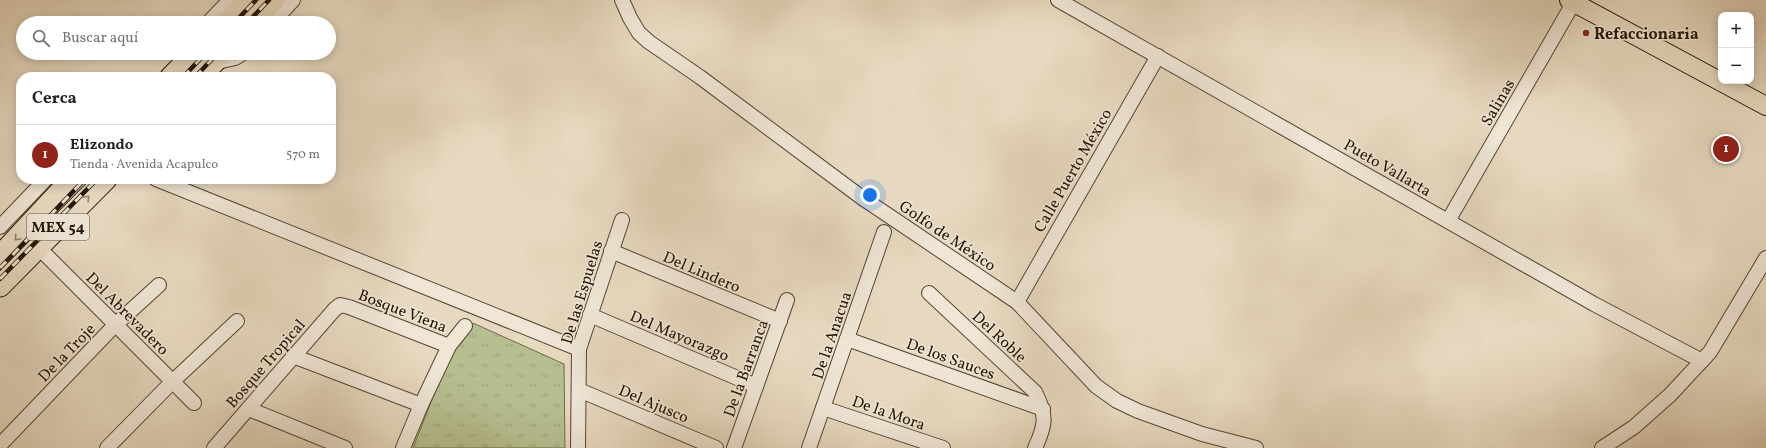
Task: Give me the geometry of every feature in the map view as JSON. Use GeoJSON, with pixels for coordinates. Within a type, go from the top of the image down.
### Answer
{"type":"FeatureCollection","features":[{"type":"Feature","properties":{"kind":"highway"},"geometry":{"type":"LineString","coordinates":[[233,16],[249,0]]}},
{"type":"Feature","properties":{"kind":"highway"},"geometry":{"type":"LineString","coordinates":[[259,16],[274,0]]}},
{"type":"Feature","properties":{"kind":"highway"},"geometry":{"type":"LineString","coordinates":[[183,72],[208,62]]}},
{"type":"Feature","properties":{"kind":"highway","name":"MEX 54"},"geometry":{"type":"LineString","coordinates":[[0,256],[67,184]]}},
{"type":"Feature","properties":{"kind":"highway","name":"MEX 54"},"geometry":{"type":"LineString","coordinates":[[0,286],[101,184]]}},
{"type":"Feature","properties":{"kind":"main road"},"geometry":{"type":"LineString","coordinates":[[1594,0],[1718,67]]}},
{"type":"Feature","properties":{"kind":"main road"},"geometry":{"type":"LineString","coordinates":[[1573,1],[1766,106]]}},
{"type":"Feature","properties":{"kind":"main road"},"geometry":{"type":"LineString","coordinates":[[1750,84],[1766,93]]}},
{"type":"Feature","properties":{"kind":"street"},"geometry":{"type":"LineString","coordinates":[[215,16],[230,0]]}},
{"type":"Feature","properties":{"kind":"street"},"geometry":{"type":"LineString","coordinates":[[278,16],[293,0]]}},
{"type":"Feature","properties":{"kind":"street","name":"Golfo de México"},"geometry":{"type":"LineString","coordinates":[[622,0],[639,33],[649,42],[700,77],[861,197],[1016,302],[1096,386],[1117,401],[1138,411],[1202,434],[1256,448]]}},
{"type":"Feature","properties":{"kind":"street","name":"Pueto Vallarta"},"geometry":{"type":"LineString","coordinates":[[1058,0],[1588,300],[1702,361]]}},
{"type":"Feature","properties":{"kind":"street","name":"Salinas"},"geometry":{"type":"LineString","coordinates":[[1448,221],[1573,1]]}},
{"type":"Feature","properties":{"kind":"street","name":"Calle Puerto México"},"geometry":{"type":"LineString","coordinates":[[1016,302],[1158,56]]}},
{"type":"Feature","properties":{"kind":"street"},"geometry":{"type":"LineString","coordinates":[[168,72],[176,60]]}},
{"type":"Feature","properties":{"kind":"street"},"geometry":{"type":"LineString","coordinates":[[208,62],[222,60]]}},
{"type":"Feature","properties":{"kind":"street"},"geometry":{"type":"LineString","coordinates":[[0,227],[41,184]]}},
{"type":"Feature","properties":{"kind":"street"},"geometry":{"type":"LineString","coordinates":[[169,184],[579,348]]}},
{"type":"Feature","properties":{"kind":"street","name":"De las Espuelas"},"geometry":{"type":"LineString","coordinates":[[578,448],[579,348],[622,220]]}},
{"type":"Feature","properties":{"kind":"street","name":"De la Anacua"},"geometry":{"type":"LineString","coordinates":[[809,448],[884,232]]}},
{"type":"Feature","properties":{"kind":"street","name":"Del Abrevadero"},"geometry":{"type":"LineString","coordinates":[[38,248],[194,403]]}},
{"type":"Feature","properties":{"kind":"street","name":"Del Lindero"},"geometry":{"type":"LineString","coordinates":[[611,251],[780,322]]}},
{"type":"Feature","properties":{"kind":"street"},"geometry":{"type":"LineString","coordinates":[[1602,448],[1634,428],[1670,395],[1710,352],[1766,258]]}},
{"type":"Feature","properties":{"kind":"street","name":"De la Troje"},"geometry":{"type":"LineString","coordinates":[[0,445],[115,325],[159,284]]}},
{"type":"Feature","properties":{"kind":"street","name":"Del Roble"},"geometry":{"type":"LineString","coordinates":[[929,292],[1035,392],[1043,409]]}},
{"type":"Feature","properties":{"kind":"street","name":"De la Barranca"},"geometry":{"type":"LineString","coordinates":[[734,448],[787,300]]}},
{"type":"Feature","properties":{"kind":"street","name":"Bosque Tropical"},"geometry":{"type":"LineString","coordinates":[[214,448],[334,310],[340,305],[345,305]]}},
{"type":"Feature","properties":{"kind":"street","name":"Bosque Viena"},"geometry":{"type":"LineString","coordinates":[[345,305],[449,346]]}},
{"type":"Feature","properties":{"kind":"street","name":"Del Mayorazgo"},"geometry":{"type":"LineString","coordinates":[[590,315],[756,386]]}},
{"type":"Feature","properties":{"kind":"street"},"geometry":{"type":"LineString","coordinates":[[107,448],[172,382],[237,320]]}},
{"type":"Feature","properties":{"kind":"street"},"geometry":{"type":"LineString","coordinates":[[403,448],[420,405],[449,346],[465,326]]}},
{"type":"Feature","properties":{"kind":"street","name":"De los Sauces"},"geometry":{"type":"LineString","coordinates":[[847,339],[1043,409]]}},
{"type":"Feature","properties":{"kind":"street"},"geometry":{"type":"LineString","coordinates":[[293,356],[420,405]]}},
{"type":"Feature","properties":{"kind":"street","name":"Del Ajusco"},"geometry":{"type":"LineString","coordinates":[[579,390],[716,448]]}},
{"type":"Feature","properties":{"kind":"street","name":"De la Mora"},"geometry":{"type":"LineString","coordinates":[[823,408],[943,448]]}},
{"type":"Feature","properties":{"kind":"street"},"geometry":{"type":"LineString","coordinates":[[249,409],[345,448]]}},
{"type":"Feature","properties":{"kind":"street"},"geometry":{"type":"LineString","coordinates":[[1035,448],[1043,430],[1043,409]]}},
{"type":"Feature","properties":{"kind":"green space"},"geometry":{"type":"Polygon","coordinates":[[[473,323],[564,364],[565,448],[413,448],[453,346],[473,323]]]}},
{"type":"Feature","properties":{"kind":"railway"},"geometry":{"type":"LineString","coordinates":[[241,16],[256,0]]}},
{"type":"Feature","properties":{"kind":"railway"},"geometry":{"type":"LineString","coordinates":[[254,16],[269,0]]}},
{"type":"Feature","properties":{"kind":"railway"},"geometry":{"type":"LineString","coordinates":[[188,72],[199,60]]}},
{"type":"Feature","properties":{"kind":"railway"},"geometry":{"type":"LineString","coordinates":[[200,72],[211,60]]}},
{"type":"Feature","properties":{"kind":"railway"},"geometry":{"type":"LineString","coordinates":[[0,268],[80,184]]}},
{"type":"Feature","properties":{"kind":"railway"},"geometry":{"type":"LineString","coordinates":[[0,279],[92,184]]}},
{"type":"Feature","properties":{"kind":"place","name":"Refaccionaria"},"geometry":{"type":"Point","coordinates":[1586,33]}},
{"type":"Feature","properties":{"kind":"place","name":"Elizondo"},"geometry":{"type":"Point","coordinates":[1726,149]}}]}
